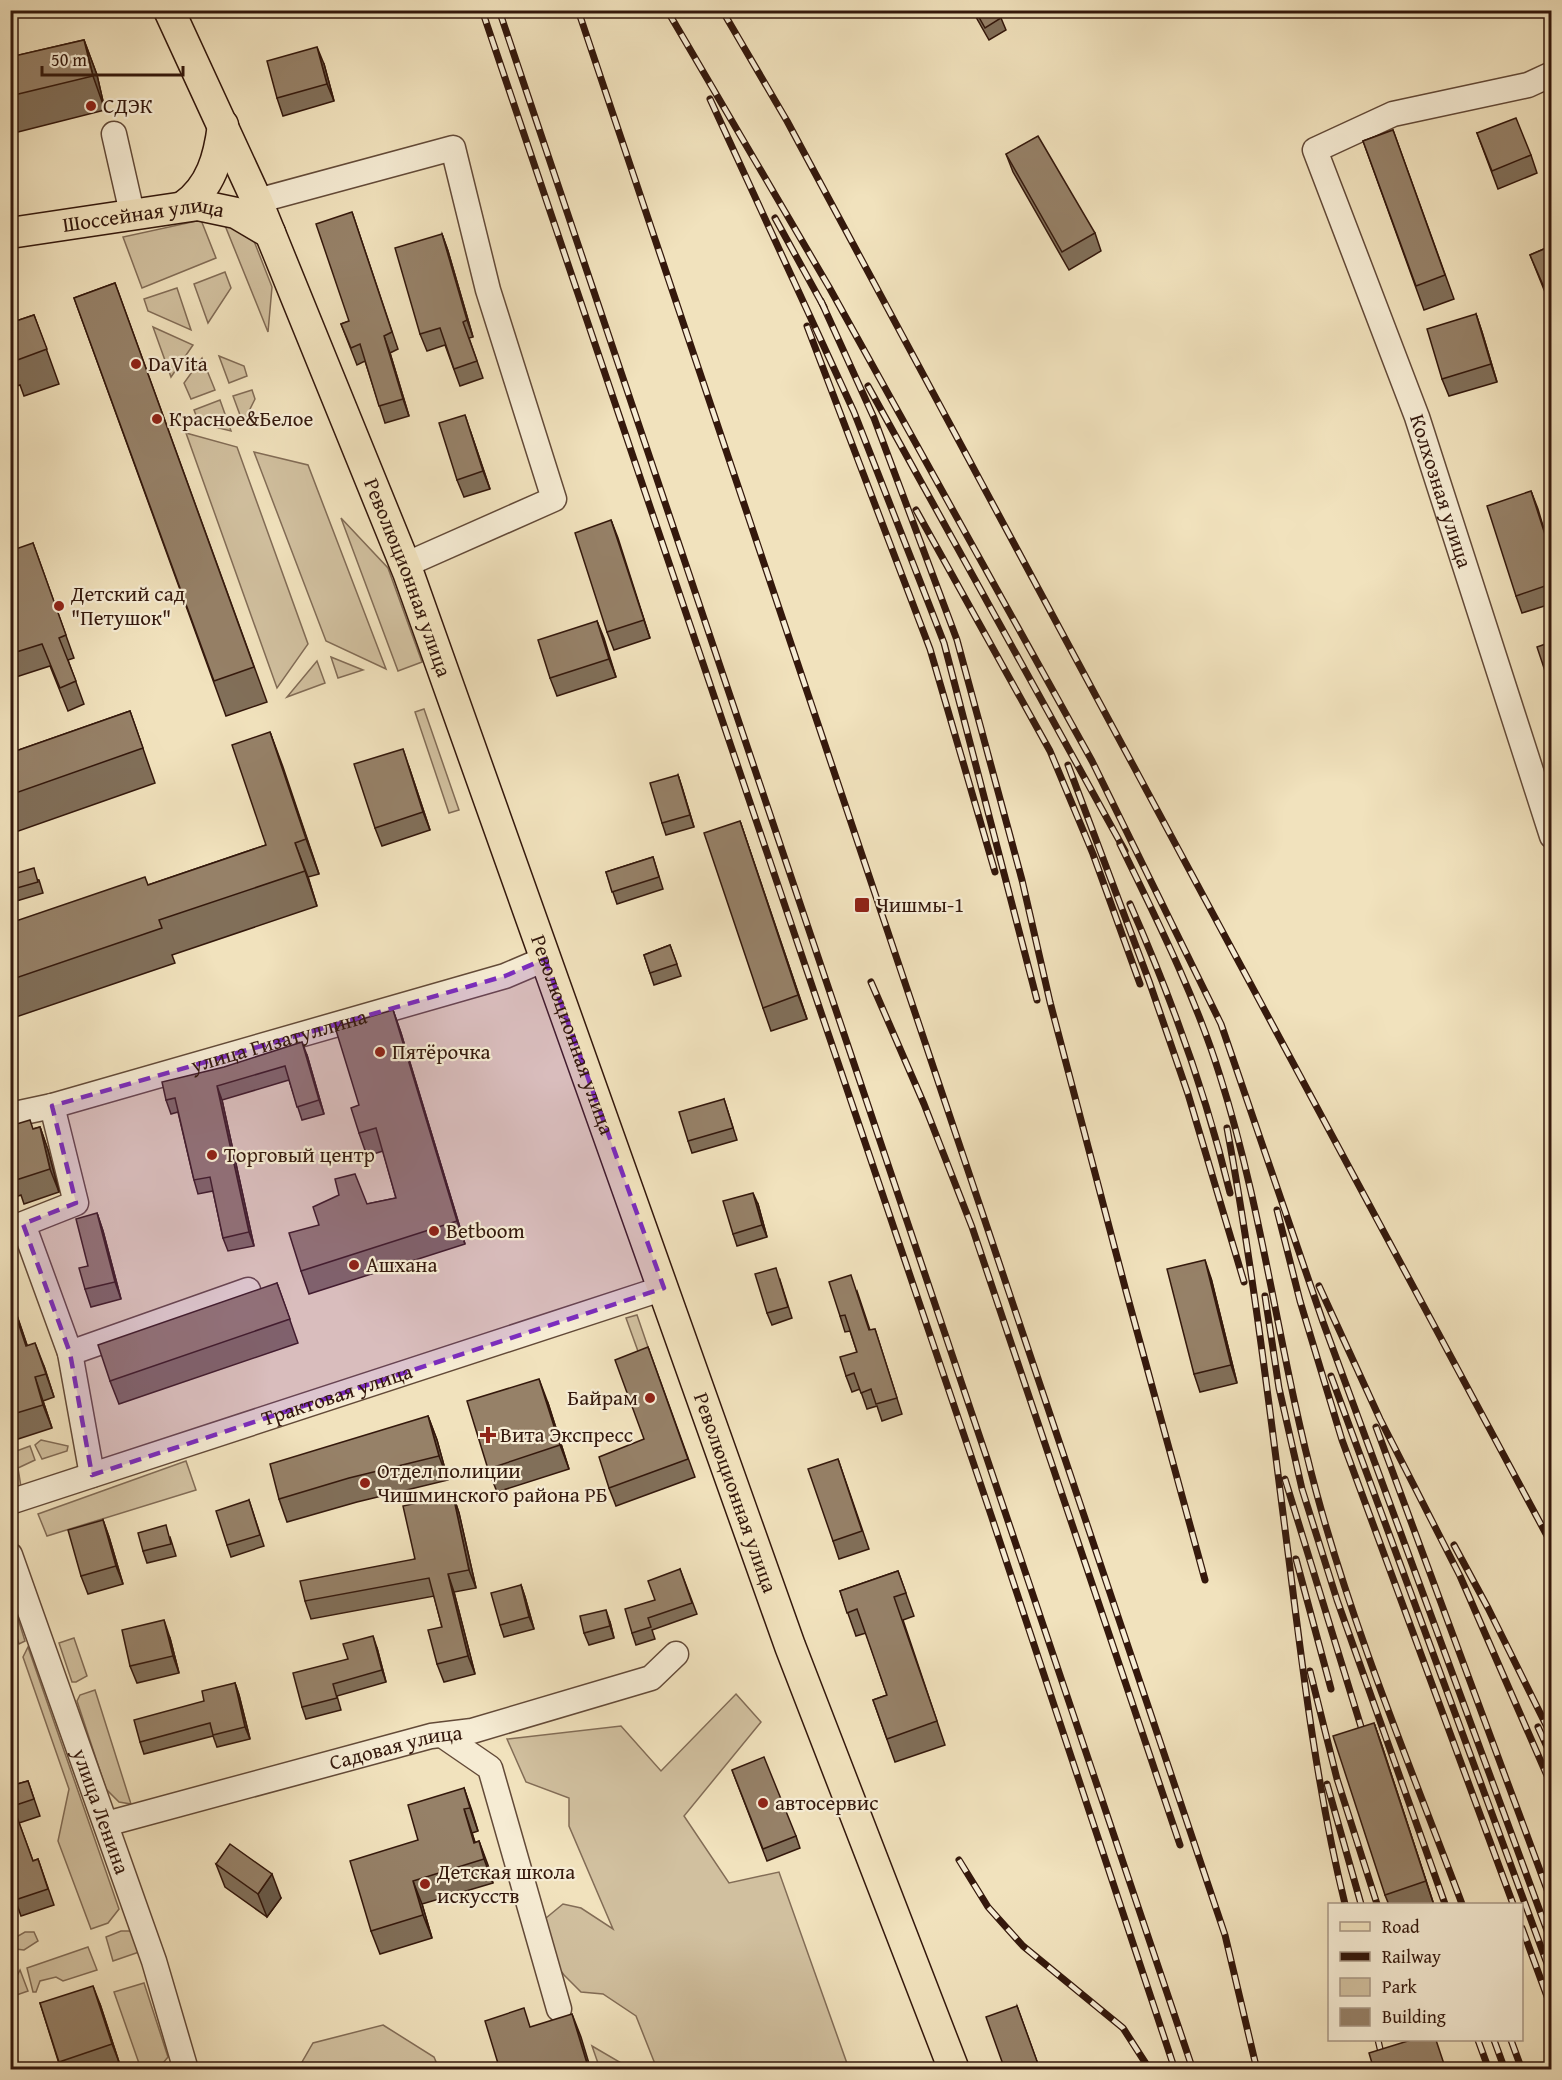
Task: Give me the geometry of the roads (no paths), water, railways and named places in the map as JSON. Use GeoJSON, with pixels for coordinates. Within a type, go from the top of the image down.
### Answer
{"type":"FeatureCollection","features":[{"type":"Feature","properties":{"kind":"main road","name":"Революционная улица"},"geometry":{"type":"LineString","coordinates":[[169,10],[257,201],[405,565],[790,1646],[954,2070]]}},
{"type":"Feature","properties":{"kind":"main road"},"geometry":{"type":"LineString","coordinates":[[184,206],[195,198],[210,175],[220,144],[223,125]]}},
{"type":"Feature","properties":{"kind":"main road","name":"Шоссейная улица"},"geometry":{"type":"LineString","coordinates":[[10,233],[132,213],[198,205],[236,213],[270,233]]}},
{"type":"Feature","properties":{"kind":"street","name":"Колхозная улица"},"geometry":{"type":"LineString","coordinates":[[1551,74],[1528,85],[1393,114],[1315,150],[1417,417],[1551,836]]}},
{"type":"Feature","properties":{"kind":"street"},"geometry":{"type":"LineString","coordinates":[[114,134],[132,213]]}},
{"type":"Feature","properties":{"kind":"street"},"geometry":{"type":"LineString","coordinates":[[257,201],[453,148],[488,290],[554,499],[405,565]]}},
{"type":"Feature","properties":{"kind":"street","name":"улица Гизатуллина"},"geometry":{"type":"LineString","coordinates":[[10,1115],[52,1106],[505,976],[545,959]]}},
{"type":"Feature","properties":{"kind":"street"},"geometry":{"type":"LineString","coordinates":[[52,1106],[76,1203],[23,1224],[69,1353],[92,1475]]}},
{"type":"Feature","properties":{"kind":"street","name":"Трактовая улица"},"geometry":{"type":"LineString","coordinates":[[10,1503],[664,1288]]}},
{"type":"Feature","properties":{"kind":"street"},"geometry":{"type":"LineString","coordinates":[[69,1353],[248,1290]]}},
{"type":"Feature","properties":{"kind":"street","name":"улица Ленина"},"geometry":{"type":"LineString","coordinates":[[10,1555],[154,1961],[186,2070]]}},
{"type":"Feature","properties":{"kind":"street","name":"Садовая улица"},"geometry":{"type":"LineString","coordinates":[[106,1824],[442,1735],[472,1731],[651,1678],[676,1654]]}},
{"type":"Feature","properties":{"kind":"street"},"geometry":{"type":"LineString","coordinates":[[442,1735],[490,1768],[559,2009]]}},
{"type":"Feature","properties":{"kind":"railway"},"geometry":{"type":"LineString","coordinates":[[482,10],[991,1515],[1175,2070]]}},
{"type":"Feature","properties":{"kind":"railway"},"geometry":{"type":"LineString","coordinates":[[499,10],[1193,2070]]}},
{"type":"Feature","properties":{"kind":"railway"},"geometry":{"type":"LineString","coordinates":[[578,10],[1225,1935],[1257,2070]]}},
{"type":"Feature","properties":{"kind":"railway"},"geometry":{"type":"LineString","coordinates":[[667,10],[829,287],[1092,761],[1221,1024],[1323,1322],[1552,1944]]}},
{"type":"Feature","properties":{"kind":"railway"},"geometry":{"type":"LineString","coordinates":[[722,10],[787,121],[1552,1545]]}},
{"type":"Feature","properties":{"kind":"railway"},"geometry":{"type":"LineString","coordinates":[[710,99],[854,412],[944,643],[1037,1000]]}},
{"type":"Feature","properties":{"kind":"railway"},"geometry":{"type":"LineString","coordinates":[[775,218],[824,307]]}},
{"type":"Feature","properties":{"kind":"railway"},"geometry":{"type":"LineString","coordinates":[[821,301],[874,418],[957,640],[1022,880],[1050,1002],[1126,1291],[1205,1580]]}},
{"type":"Feature","properties":{"kind":"railway"},"geometry":{"type":"LineString","coordinates":[[807,326],[930,649],[995,872]]}},
{"type":"Feature","properties":{"kind":"railway"},"geometry":{"type":"LineString","coordinates":[[868,386],[1125,851]]}},
{"type":"Feature","properties":{"kind":"railway"},"geometry":{"type":"LineString","coordinates":[[916,510],[1050,751],[1093,854],[1140,984]]}},
{"type":"Feature","properties":{"kind":"railway"},"geometry":{"type":"LineString","coordinates":[[1068,765],[1149,981],[1188,1094],[1244,1282]]}},
{"type":"Feature","properties":{"kind":"railway"},"geometry":{"type":"LineString","coordinates":[[1120,844],[1187,987],[1220,1076],[1248,1179],[1291,1387],[1331,1544],[1365,1648],[1462,1903]]}},
{"type":"Feature","properties":{"kind":"railway"},"geometry":{"type":"LineString","coordinates":[[1130,904],[1160,974],[1186,1046],[1210,1119],[1230,1193]]}},
{"type":"Feature","properties":{"kind":"railway"},"geometry":{"type":"LineString","coordinates":[[871,982],[924,1104],[972,1227],[1180,1845]]}},
{"type":"Feature","properties":{"kind":"railway"},"geometry":{"type":"LineString","coordinates":[[1227,1128],[1254,1292],[1313,1737],[1335,1863],[1345,1903]]}},
{"type":"Feature","properties":{"kind":"railway"},"geometry":{"type":"LineString","coordinates":[[1277,1210],[1300,1301],[1342,1440],[1513,1903]]}},
{"type":"Feature","properties":{"kind":"railway"},"geometry":{"type":"LineString","coordinates":[[1319,1286],[1380,1419],[1460,1576],[1552,1787]]}},
{"type":"Feature","properties":{"kind":"railway"},"geometry":{"type":"LineString","coordinates":[[1265,1296],[1279,1388],[1302,1489],[1337,1600],[1445,1903]]}},
{"type":"Feature","properties":{"kind":"railway"},"geometry":{"type":"LineString","coordinates":[[1331,1376],[1552,1977]]}},
{"type":"Feature","properties":{"kind":"railway"},"geometry":{"type":"LineString","coordinates":[[1376,1427],[1552,1903]]}},
{"type":"Feature","properties":{"kind":"railway"},"geometry":{"type":"LineString","coordinates":[[1285,1479],[1366,1743]]}},
{"type":"Feature","properties":{"kind":"railway"},"geometry":{"type":"LineString","coordinates":[[1454,1545],[1552,1737]]}},
{"type":"Feature","properties":{"kind":"railway"},"geometry":{"type":"LineString","coordinates":[[1296,1559],[1331,1689]]}},
{"type":"Feature","properties":{"kind":"railway"},"geometry":{"type":"LineString","coordinates":[[1310,1671],[1337,1779],[1377,1903]]}},
{"type":"Feature","properties":{"kind":"railway"},"geometry":{"type":"LineString","coordinates":[[1538,1727],[1552,1758]]}},
{"type":"Feature","properties":{"kind":"railway"},"geometry":{"type":"LineString","coordinates":[[1327,1784],[1361,1903]]}},
{"type":"Feature","properties":{"kind":"railway"},"geometry":{"type":"LineString","coordinates":[[959,1860],[988,1907],[1023,1946],[1123,2028],[1150,2070]]}},
{"type":"Feature","properties":{"kind":"railway"},"geometry":{"type":"LineString","coordinates":[[1523,1931],[1552,2010]]}},
{"type":"Feature","properties":{"kind":"railway"},"geometry":{"type":"LineString","coordinates":[[1378,2041],[1385,2070]]}},
{"type":"Feature","properties":{"kind":"railway"},"geometry":{"type":"LineString","coordinates":[[1478,2041],[1489,2070]]}},
{"type":"Feature","properties":{"kind":"railway"},"geometry":{"type":"LineString","coordinates":[[1494,2041],[1505,2070]]}},
{"type":"Feature","properties":{"kind":"railway"},"geometry":{"type":"LineString","coordinates":[[1511,2041],[1522,2070]]}},
{"type":"Feature","properties":{"kind":"place","name":"СДЭК"},"geometry":{"type":"Point","coordinates":[91,106]}},
{"type":"Feature","properties":{"kind":"place","name":"DaVita"},"geometry":{"type":"Point","coordinates":[136,364]}},
{"type":"Feature","properties":{"kind":"place","name":"Красное&Белое"},"geometry":{"type":"Point","coordinates":[157,419]}},
{"type":"Feature","properties":{"kind":"place","name":"Детский сад \"Петушок\""},"geometry":{"type":"Point","coordinates":[59,606]}},
{"type":"Feature","properties":{"kind":"place","name":"Чишмы-1"},"geometry":{"type":"Point","coordinates":[862,905]}},
{"type":"Feature","properties":{"kind":"place","name":"Пятёрочка"},"geometry":{"type":"Point","coordinates":[380,1052]}},
{"type":"Feature","properties":{"kind":"place","name":"Торговый центр"},"geometry":{"type":"Point","coordinates":[212,1155]}},
{"type":"Feature","properties":{"kind":"place","name":"Betboom"},"geometry":{"type":"Point","coordinates":[434,1231]}},
{"type":"Feature","properties":{"kind":"place","name":"Ашхана"},"geometry":{"type":"Point","coordinates":[354,1265]}},
{"type":"Feature","properties":{"kind":"place","name":"Байрам"},"geometry":{"type":"Point","coordinates":[650,1398]}},
{"type":"Feature","properties":{"kind":"place","name":"Вита Экспресс"},"geometry":{"type":"Point","coordinates":[488,1435]}},
{"type":"Feature","properties":{"kind":"place","name":"Отдел полиции Чишминского района РБ"},"geometry":{"type":"Point","coordinates":[365,1483]}},
{"type":"Feature","properties":{"kind":"place","name":"автосервис"},"geometry":{"type":"Point","coordinates":[763,1803]}},
{"type":"Feature","properties":{"kind":"place","name":"Детская школа искусств"},"geometry":{"type":"Point","coordinates":[425,1884]}}]}
